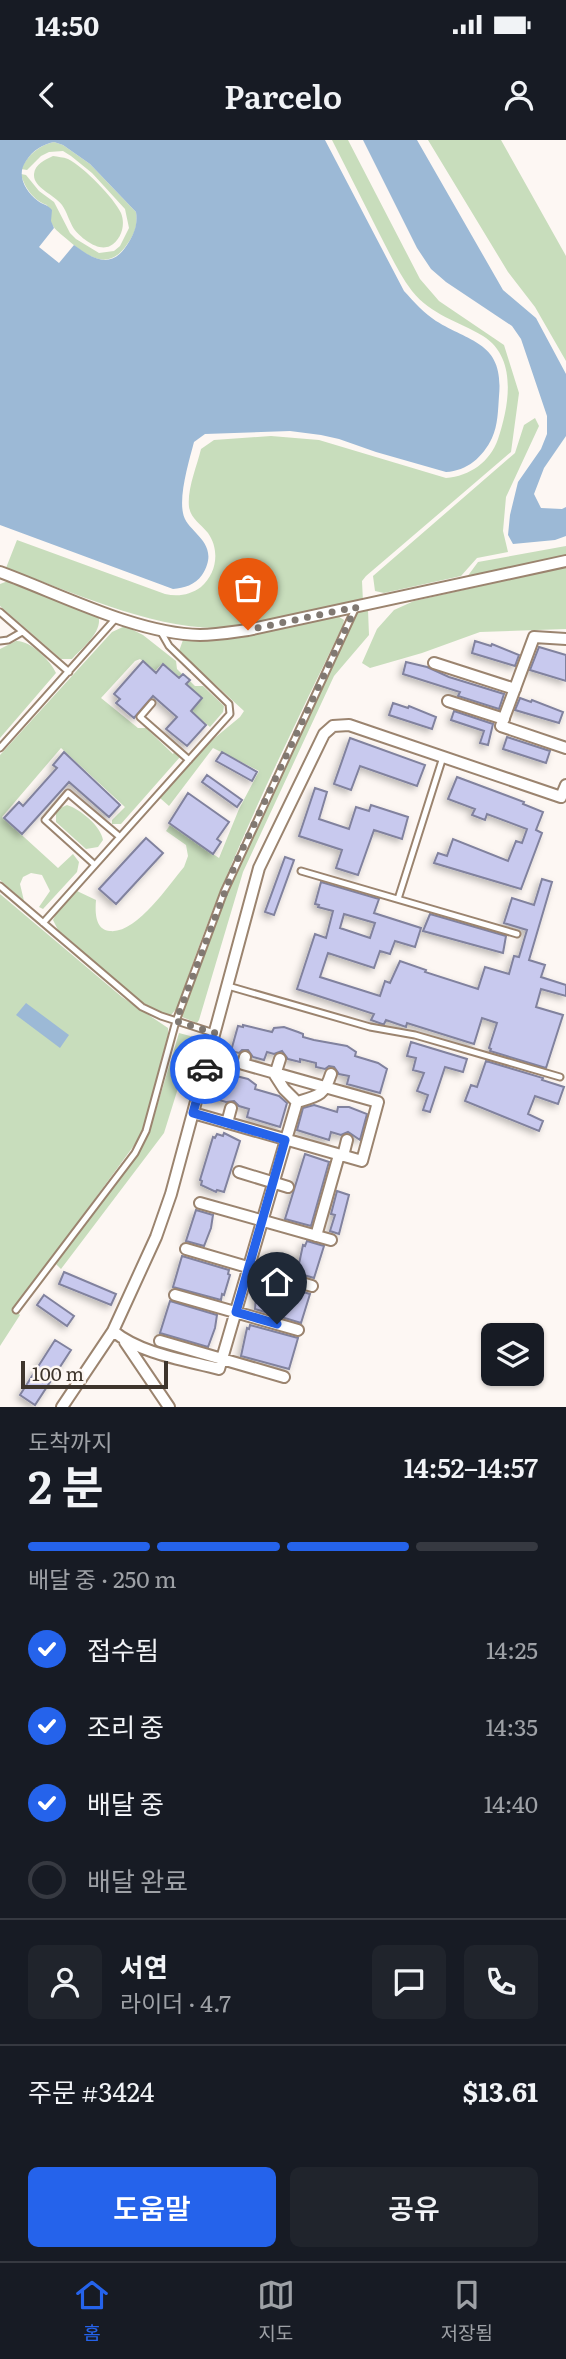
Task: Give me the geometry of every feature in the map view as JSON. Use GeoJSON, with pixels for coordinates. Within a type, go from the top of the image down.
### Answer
{"type":"FeatureCollection","features":[{"type":"Feature","properties":{"kind":"street"},"geometry":{"type":"LineString","coordinates":[[0,572],[117,617],[159,629],[201,635],[248,630],[566,561]]}},
{"type":"Feature","properties":{"kind":"street"},"geometry":{"type":"LineString","coordinates":[[566,639],[534,637],[501,726],[566,748]]}},
{"type":"Feature","properties":{"kind":"street"},"geometry":{"type":"LineString","coordinates":[[433,663],[515,689]]}},
{"type":"Feature","properties":{"kind":"street"},"geometry":{"type":"LineString","coordinates":[[448,701],[504,719]]}},
{"type":"Feature","properties":{"kind":"street"},"geometry":{"type":"LineString","coordinates":[[62,1407],[113,1331],[156,1237],[193,1113],[259,868],[324,734],[334,726],[349,725],[561,797],[566,785]]}},
{"type":"Feature","properties":{"kind":"street"},"geometry":{"type":"LineString","coordinates":[[193,1113],[227,1123],[261,1128],[285,1140],[362,1161],[378,1102],[359,1094],[327,1089],[243,1065],[245,1057]]}},
{"type":"Feature","properties":{"kind":"street"},"geometry":{"type":"LineString","coordinates":[[275,1075],[280,1059]]}},
{"type":"Feature","properties":{"kind":"street"},"geometry":{"type":"LineString","coordinates":[[297,1101],[319,1096],[327,1089],[331,1074]]}},
{"type":"Feature","properties":{"kind":"street"},"geometry":{"type":"LineString","coordinates":[[275,1075],[297,1101]]}},
{"type":"Feature","properties":{"kind":"street"},"geometry":{"type":"LineString","coordinates":[[113,1331],[138,1346],[219,1369],[297,1101]]}},
{"type":"Feature","properties":{"kind":"street"},"geometry":{"type":"LineString","coordinates":[[227,1123],[231,1108]]}},
{"type":"Feature","properties":{"kind":"street"},"geometry":{"type":"LineString","coordinates":[[316,1236],[347,1140]]}},
{"type":"Feature","properties":{"kind":"street"},"geometry":{"type":"LineString","coordinates":[[239,1172],[288,1187]]}},
{"type":"Feature","properties":{"kind":"street"},"geometry":{"type":"LineString","coordinates":[[200,1203],[331,1240]]}},
{"type":"Feature","properties":{"kind":"street"},"geometry":{"type":"LineString","coordinates":[[186,1249],[312,1286]]}},
{"type":"Feature","properties":{"kind":"street"},"geometry":{"type":"LineString","coordinates":[[175,1295],[298,1330]]}},
{"type":"Feature","properties":{"kind":"street"},"geometry":{"type":"LineString","coordinates":[[124,1339],[169,1407]]}},
{"type":"Feature","properties":{"kind":"street"},"geometry":{"type":"LineString","coordinates":[[160,1342],[284,1377]]}},
{"type":"Feature","properties":{"kind":"lane"},"geometry":{"type":"LineString","coordinates":[[16,1310],[135,1153],[146,1131],[176,1021],[235,865],[356,607]]}},
{"type":"Feature","properties":{"kind":"lane"},"geometry":{"type":"LineString","coordinates":[[0,612],[69,672]]}},
{"type":"Feature","properties":{"kind":"lane"},"geometry":{"type":"LineString","coordinates":[[0,748],[117,617]]}},
{"type":"Feature","properties":{"kind":"lane"},"geometry":{"type":"LineString","coordinates":[[43,923],[230,714],[229,704],[169,646],[159,629]]}},
{"type":"Feature","properties":{"kind":"lane"},"geometry":{"type":"LineString","coordinates":[[0,641],[8,640],[22,632]]}},
{"type":"Feature","properties":{"kind":"lane"},"geometry":{"type":"LineString","coordinates":[[152,703],[141,717],[188,760]]}},
{"type":"Feature","properties":{"kind":"lane"},"geometry":{"type":"LineString","coordinates":[[398,899],[443,757]]}},
{"type":"Feature","properties":{"kind":"lane"},"geometry":{"type":"LineString","coordinates":[[95,865],[45,820],[68,793],[120,837]]}},
{"type":"Feature","properties":{"kind":"lane"},"geometry":{"type":"LineString","coordinates":[[301,871],[517,933]]}},
{"type":"Feature","properties":{"kind":"lane"},"geometry":{"type":"LineString","coordinates":[[0,887],[142,1007],[215,1033]]}},
{"type":"Feature","properties":{"kind":"lane"},"geometry":{"type":"LineString","coordinates":[[228,986],[370,1027],[415,1035],[560,1077]]}},
{"type":"Feature","properties":{"kind":"green space"},"geometry":{"type":"Polygon","coordinates":[[[332,140],[348,140],[420,279],[439,301],[504,345],[519,393],[511,452],[366,576],[362,581],[363,602],[253,625],[216,628],[190,626],[136,615],[6,568],[17,540],[165,594],[184,595],[197,590],[211,575],[215,554],[208,533],[190,511],[189,493],[201,449],[214,440],[271,436],[319,440],[446,478],[471,471],[490,455],[498,439],[507,398],[508,383],[502,357],[494,345],[483,336],[436,312],[412,291],[395,264],[332,140]]]}},
{"type":"Feature","properties":{"kind":"green space"},"geometry":{"type":"Polygon","coordinates":[[[428,140],[501,140],[566,256],[566,361],[535,307],[508,272],[428,140]]]}},
{"type":"Feature","properties":{"kind":"green space"},"geometry":{"type":"Polygon","coordinates":[[[54,142],[63,145],[90,164],[136,212],[136,225],[132,236],[114,257],[92,257],[77,247],[55,228],[47,205],[34,197],[24,184],[21,174],[26,175],[39,191],[54,202],[76,239],[99,253],[114,251],[120,246],[129,228],[125,209],[92,173],[71,156],[63,151],[49,152],[27,170],[21,169],[34,151],[54,142]]]}},
{"type":"Feature","properties":{"kind":"green space"},"geometry":{"type":"Polygon","coordinates":[[[53,156],[68,159],[82,169],[105,191],[121,213],[123,227],[120,236],[110,246],[95,246],[81,236],[74,229],[62,205],[37,183],[34,174],[36,168],[53,156]]]}},
{"type":"Feature","properties":{"kind":"green space"},"geometry":{"type":"Polygon","coordinates":[[[535,418],[539,426],[506,497],[503,531],[508,552],[477,558],[461,576],[384,593],[375,591],[373,576],[515,453],[524,425],[535,418]]]}},
{"type":"Feature","properties":{"kind":"green space"},"geometry":{"type":"Polygon","coordinates":[[[566,546],[566,556],[467,577],[478,562],[566,546]]]}},
{"type":"Feature","properties":{"kind":"green space"},"geometry":{"type":"Polygon","coordinates":[[[566,567],[566,629],[480,632],[370,668],[362,663],[377,629],[394,610],[414,601],[566,567]]]}},
{"type":"Feature","properties":{"kind":"green space"},"geometry":{"type":"Polygon","coordinates":[[[8,581],[98,615],[95,633],[72,659],[61,659],[0,606],[0,584],[8,581]]]}},
{"type":"Feature","properties":{"kind":"green space"},"geometry":{"type":"Polygon","coordinates":[[[368,610],[369,635],[334,676],[243,872],[199,1020],[197,1023],[182,1017],[226,892],[356,612],[368,610]]]}},
{"type":"Feature","properties":{"kind":"green space"},"geometry":{"type":"Polygon","coordinates":[[[336,615],[344,620],[343,625],[233,861],[178,1007],[171,1015],[158,1011],[128,992],[58,930],[53,920],[77,891],[96,900],[97,920],[105,930],[120,930],[141,917],[184,867],[188,856],[186,845],[166,831],[170,825],[219,858],[239,809],[259,771],[213,748],[169,806],[160,798],[211,741],[244,711],[179,651],[183,640],[336,615]]]}},
{"type":"Feature","properties":{"kind":"green space"},"geometry":{"type":"Polygon","coordinates":[[[125,626],[143,635],[176,661],[177,669],[182,674],[179,677],[163,663],[155,671],[140,659],[135,661],[101,698],[138,728],[146,728],[173,754],[175,751],[180,757],[121,824],[112,824],[112,820],[125,807],[61,748],[2,817],[58,868],[73,854],[79,862],[77,872],[43,909],[39,907],[50,891],[42,875],[31,873],[23,877],[20,884],[24,901],[0,880],[0,755],[112,632],[125,626]]]}},
{"type":"Feature","properties":{"kind":"green space"},"geometry":{"type":"Polygon","coordinates":[[[16,641],[39,652],[56,673],[0,738],[0,649],[16,641]]]}},
{"type":"Feature","properties":{"kind":"green space"},"geometry":{"type":"Polygon","coordinates":[[[190,681],[195,686],[203,686],[224,706],[223,712],[210,727],[191,711],[202,698],[187,684],[190,681]]]}},
{"type":"Feature","properties":{"kind":"green space"},"geometry":{"type":"Polygon","coordinates":[[[67,805],[84,814],[98,829],[103,840],[98,847],[86,849],[56,822],[56,810],[67,805]]]}},
{"type":"Feature","properties":{"kind":"green space"},"geometry":{"type":"Polygon","coordinates":[[[0,894],[122,997],[168,1028],[168,1035],[138,1140],[14,1309],[20,1315],[0,1346],[0,894]]]}},
{"type":"Feature","properties":{"kind":"green space"},"geometry":{"type":"Polygon","coordinates":[[[179,1033],[194,1037],[164,1133],[61,1269],[56,1264],[139,1153],[149,1133],[179,1033]]]}},
{"type":"Feature","properties":{"kind":"water"},"geometry":{"type":"Polygon","coordinates":[[[0,140],[325,140],[404,291],[436,321],[483,347],[496,365],[499,396],[497,423],[492,438],[474,462],[454,471],[446,472],[321,435],[290,431],[205,434],[194,442],[185,478],[182,505],[186,520],[206,546],[207,564],[202,575],[193,584],[185,587],[173,589],[0,525],[0,140]],[[54,142],[38,148],[23,166],[23,182],[29,192],[52,210],[51,221],[54,228],[39,247],[59,263],[74,245],[95,258],[115,258],[132,237],[136,212],[90,164],[63,145],[54,142]]]}},
{"type":"Feature","properties":{"kind":"water"},"geometry":{"type":"Polygon","coordinates":[[[363,140],[417,140],[503,290],[536,318],[566,374],[566,436],[544,468],[534,494],[541,508],[566,507],[566,536],[555,540],[513,544],[508,535],[518,482],[541,449],[547,434],[547,416],[521,339],[512,326],[431,269],[417,248],[363,140]]]}},
{"type":"Feature","properties":{"kind":"water"},"geometry":{"type":"Polygon","coordinates":[[[26,1003],[69,1035],[60,1048],[16,1015],[26,1003]]]}},
{"type":"Feature","properties":{"kind":"building"},"geometry":{"type":"Polygon","coordinates":[[[475,641],[491,646],[492,644],[519,655],[515,666],[472,653],[475,641]]]}},
{"type":"Feature","properties":{"kind":"building"},"geometry":{"type":"Polygon","coordinates":[[[539,647],[566,655],[566,681],[530,670],[539,647]]]}},
{"type":"Feature","properties":{"kind":"building"},"geometry":{"type":"Polygon","coordinates":[[[143,661],[156,673],[163,664],[179,678],[183,674],[190,680],[186,684],[202,698],[191,711],[206,725],[187,746],[166,729],[177,717],[153,696],[134,718],[116,703],[120,699],[114,694],[143,661]]]}},
{"type":"Feature","properties":{"kind":"building"},"geometry":{"type":"Polygon","coordinates":[[[406,662],[504,694],[499,709],[458,696],[460,692],[403,674],[406,662]]]}},
{"type":"Feature","properties":{"kind":"building"},"geometry":{"type":"Polygon","coordinates":[[[520,698],[563,712],[559,723],[515,710],[520,698]]]}},
{"type":"Feature","properties":{"kind":"building"},"geometry":{"type":"Polygon","coordinates":[[[393,703],[408,708],[409,706],[436,717],[432,729],[389,715],[393,703]]]}},
{"type":"Feature","properties":{"kind":"building"},"geometry":{"type":"Polygon","coordinates":[[[454,711],[493,724],[488,745],[480,743],[484,731],[451,720],[454,711]]]}},
{"type":"Feature","properties":{"kind":"building"},"geometry":{"type":"Polygon","coordinates":[[[507,737],[550,751],[546,763],[503,749],[507,737]]]}},
{"type":"Feature","properties":{"kind":"building"},"geometry":{"type":"Polygon","coordinates":[[[350,738],[425,765],[417,786],[360,766],[351,790],[334,784],[350,738]]]}},
{"type":"Feature","properties":{"kind":"building"},"geometry":{"type":"Polygon","coordinates":[[[64,752],[120,805],[109,817],[69,782],[22,834],[4,818],[19,802],[23,806],[57,768],[53,765],[64,752]]]}},
{"type":"Feature","properties":{"kind":"building"},"geometry":{"type":"Polygon","coordinates":[[[222,752],[257,772],[252,781],[216,761],[222,752]]]}},
{"type":"Feature","properties":{"kind":"building"},"geometry":{"type":"Polygon","coordinates":[[[207,775],[242,800],[237,807],[202,782],[207,775]]]}},
{"type":"Feature","properties":{"kind":"building"},"geometry":{"type":"Polygon","coordinates":[[[457,777],[524,802],[523,804],[543,812],[536,830],[542,833],[521,889],[434,863],[438,853],[447,856],[453,839],[508,861],[516,841],[522,843],[527,829],[487,814],[485,820],[472,815],[475,809],[448,799],[457,777]]]}},
{"type":"Feature","properties":{"kind":"building"},"geometry":{"type":"Polygon","coordinates":[[[315,788],[327,792],[319,819],[349,829],[356,807],[369,811],[371,805],[408,817],[402,839],[374,830],[358,875],[336,868],[342,850],[299,836],[315,788]]]}},
{"type":"Feature","properties":{"kind":"building"},"geometry":{"type":"Polygon","coordinates":[[[188,793],[229,822],[217,839],[221,842],[213,854],[169,823],[188,793]]]}},
{"type":"Feature","properties":{"kind":"building"},"geometry":{"type":"Polygon","coordinates":[[[146,838],[163,853],[116,904],[99,889],[146,838]]]}},
{"type":"Feature","properties":{"kind":"building"},"geometry":{"type":"Polygon","coordinates":[[[285,857],[294,860],[274,915],[265,912],[285,857]]]}},
{"type":"Feature","properties":{"kind":"building"},"geometry":{"type":"Polygon","coordinates":[[[542,879],[552,882],[529,960],[545,965],[541,977],[566,985],[566,996],[541,989],[536,1007],[563,1015],[546,1068],[490,1051],[497,1023],[482,1018],[474,1044],[407,1023],[406,1027],[386,1020],[382,1024],[371,1020],[374,1014],[297,989],[315,934],[326,938],[333,911],[315,904],[321,882],[379,899],[374,913],[421,928],[415,947],[395,941],[390,954],[380,951],[374,968],[328,953],[320,977],[380,996],[385,981],[390,983],[400,961],[478,989],[485,967],[509,974],[514,956],[519,957],[527,930],[504,923],[512,898],[534,905],[542,879]],[[344,914],[340,928],[370,938],[375,923],[344,914]]]}},
{"type":"Feature","properties":{"kind":"building"},"geometry":{"type":"Polygon","coordinates":[[[430,914],[506,936],[503,953],[423,931],[430,914]]]}},
{"type":"Feature","properties":{"kind":"building"},"geometry":{"type":"Polygon","coordinates":[[[238,1026],[272,1032],[274,1028],[284,1027],[303,1034],[303,1037],[347,1046],[356,1052],[355,1056],[378,1063],[387,1069],[380,1093],[347,1084],[349,1076],[339,1074],[334,1067],[325,1069],[316,1067],[316,1063],[288,1059],[282,1051],[274,1054],[267,1052],[264,1060],[253,1057],[248,1050],[239,1053],[231,1051],[238,1026]]]}},
{"type":"Feature","properties":{"kind":"building"},"geometry":{"type":"Polygon","coordinates":[[[411,1042],[467,1059],[463,1072],[445,1067],[430,1112],[423,1110],[428,1095],[417,1091],[424,1073],[413,1070],[416,1058],[407,1056],[411,1042]]]}},
{"type":"Feature","properties":{"kind":"building"},"geometry":{"type":"Polygon","coordinates":[[[486,1061],[564,1087],[558,1104],[535,1096],[528,1114],[543,1121],[539,1131],[465,1101],[471,1085],[477,1087],[486,1061]]]}},
{"type":"Feature","properties":{"kind":"building"},"geometry":{"type":"Polygon","coordinates":[[[223,1075],[248,1079],[256,1085],[255,1089],[279,1096],[287,1103],[280,1127],[247,1117],[249,1109],[234,1101],[216,1099],[223,1075]]]}},
{"type":"Feature","properties":{"kind":"building"},"geometry":{"type":"Polygon","coordinates":[[[314,1105],[337,1112],[338,1107],[349,1107],[367,1114],[360,1140],[348,1132],[341,1135],[331,1132],[329,1140],[297,1130],[303,1108],[314,1105]]]}},
{"type":"Feature","properties":{"kind":"building"},"geometry":{"type":"Polygon","coordinates":[[[224,1133],[240,1141],[224,1192],[216,1192],[201,1185],[200,1180],[213,1137],[217,1134],[223,1136],[224,1133]]]}},
{"type":"Feature","properties":{"kind":"building"},"geometry":{"type":"Polygon","coordinates":[[[305,1154],[329,1162],[311,1226],[285,1219],[305,1154]]]}},
{"type":"Feature","properties":{"kind":"building"},"geometry":{"type":"Polygon","coordinates":[[[337,1191],[349,1195],[339,1234],[330,1231],[335,1215],[331,1214],[337,1191]]]}},
{"type":"Feature","properties":{"kind":"building"},"geometry":{"type":"Polygon","coordinates":[[[196,1210],[213,1215],[204,1246],[186,1241],[196,1210]]]}},
{"type":"Feature","properties":{"kind":"building"},"geometry":{"type":"Polygon","coordinates":[[[307,1241],[324,1246],[314,1278],[297,1273],[303,1245],[305,1246],[307,1241]]]}},
{"type":"Feature","properties":{"kind":"building"},"geometry":{"type":"Polygon","coordinates":[[[182,1256],[229,1270],[230,1275],[221,1300],[173,1287],[182,1256]]]}},
{"type":"Feature","properties":{"kind":"building"},"geometry":{"type":"Polygon","coordinates":[[[64,1272],[116,1294],[111,1305],[59,1284],[64,1272]]]}},
{"type":"Feature","properties":{"kind":"building"},"geometry":{"type":"Polygon","coordinates":[[[263,1280],[310,1294],[301,1323],[255,1309],[256,1295],[263,1280]]]}},
{"type":"Feature","properties":{"kind":"building"},"geometry":{"type":"Polygon","coordinates":[[[44,1295],[74,1316],[67,1326],[37,1305],[44,1295]]]}},
{"type":"Feature","properties":{"kind":"building"},"geometry":{"type":"Polygon","coordinates":[[[170,1301],[217,1315],[208,1347],[160,1333],[170,1301]]]}},
{"type":"Feature","properties":{"kind":"building"},"geometry":{"type":"Polygon","coordinates":[[[250,1325],[298,1338],[289,1369],[241,1356],[250,1325]]]}},
{"type":"Feature","properties":{"kind":"building"},"geometry":{"type":"Polygon","coordinates":[[[55,1340],[71,1350],[35,1405],[20,1395],[55,1340]]]}},
{"type":"Feature","properties":{"kind":"way so far"},"geometry":{"type":"LineString","coordinates":[[205,1069],[215,1033],[176,1021],[235,865],[356,607],[248,630]]}},
{"type":"Feature","properties":{"kind":"route"},"geometry":{"type":"LineString","coordinates":[[205,1069],[193,1113],[285,1140],[236,1312],[277,1324]]}}]}
